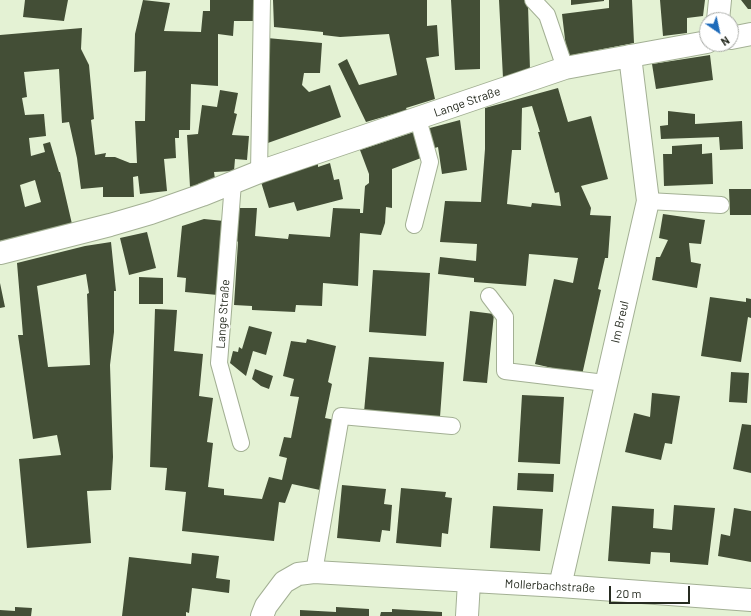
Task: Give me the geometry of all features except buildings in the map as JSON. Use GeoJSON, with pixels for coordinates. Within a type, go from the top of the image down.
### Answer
{"type":"FeatureCollection","features":[{"type":"Feature","properties":{"kind":"street"},"geometry":{"type":"LineString","coordinates":[[719,12],[720,0]]}},
{"type":"Feature","properties":{"kind":"street"},"geometry":{"type":"LineString","coordinates":[[739,36],[751,34]]}},
{"type":"Feature","properties":{"kind":"street","name":"Lange Straße"},"geometry":{"type":"LineString","coordinates":[[0,253],[110,225],[202,196],[259,172],[565,68],[699,43]]}},
{"type":"Feature","properties":{"kind":"street","name":"Im Breul"},"geometry":{"type":"LineString","coordinates":[[560,586],[605,383],[648,201],[630,56]]}},
{"type":"Feature","properties":{"kind":"street","name":"Mollerbachstraße"},"geometry":{"type":"LineString","coordinates":[[262,616],[266,606],[284,582],[298,574],[314,572],[560,586],[751,600]]}},
{"type":"Feature","properties":{"kind":"street"},"geometry":{"type":"LineString","coordinates":[[466,616],[469,582]]}},
{"type":"Feature","properties":{"kind":"lane"},"geometry":{"type":"LineString","coordinates":[[259,172],[262,0]]}},
{"type":"Feature","properties":{"kind":"lane"},"geometry":{"type":"LineString","coordinates":[[533,0],[547,15],[565,68]]}},
{"type":"Feature","properties":{"kind":"lane"},"geometry":{"type":"LineString","coordinates":[[414,225],[430,162],[418,119]]}},
{"type":"Feature","properties":{"kind":"lane","name":"Lange Straße"},"geometry":{"type":"LineString","coordinates":[[233,183],[219,363],[241,443]]}},
{"type":"Feature","properties":{"kind":"lane"},"geometry":{"type":"LineString","coordinates":[[648,201],[721,205]]}},
{"type":"Feature","properties":{"kind":"lane"},"geometry":{"type":"LineString","coordinates":[[489,296],[505,317],[505,371],[605,383]]}},
{"type":"Feature","properties":{"kind":"lane"},"geometry":{"type":"LineString","coordinates":[[314,572],[341,416],[452,426]]}}]}
